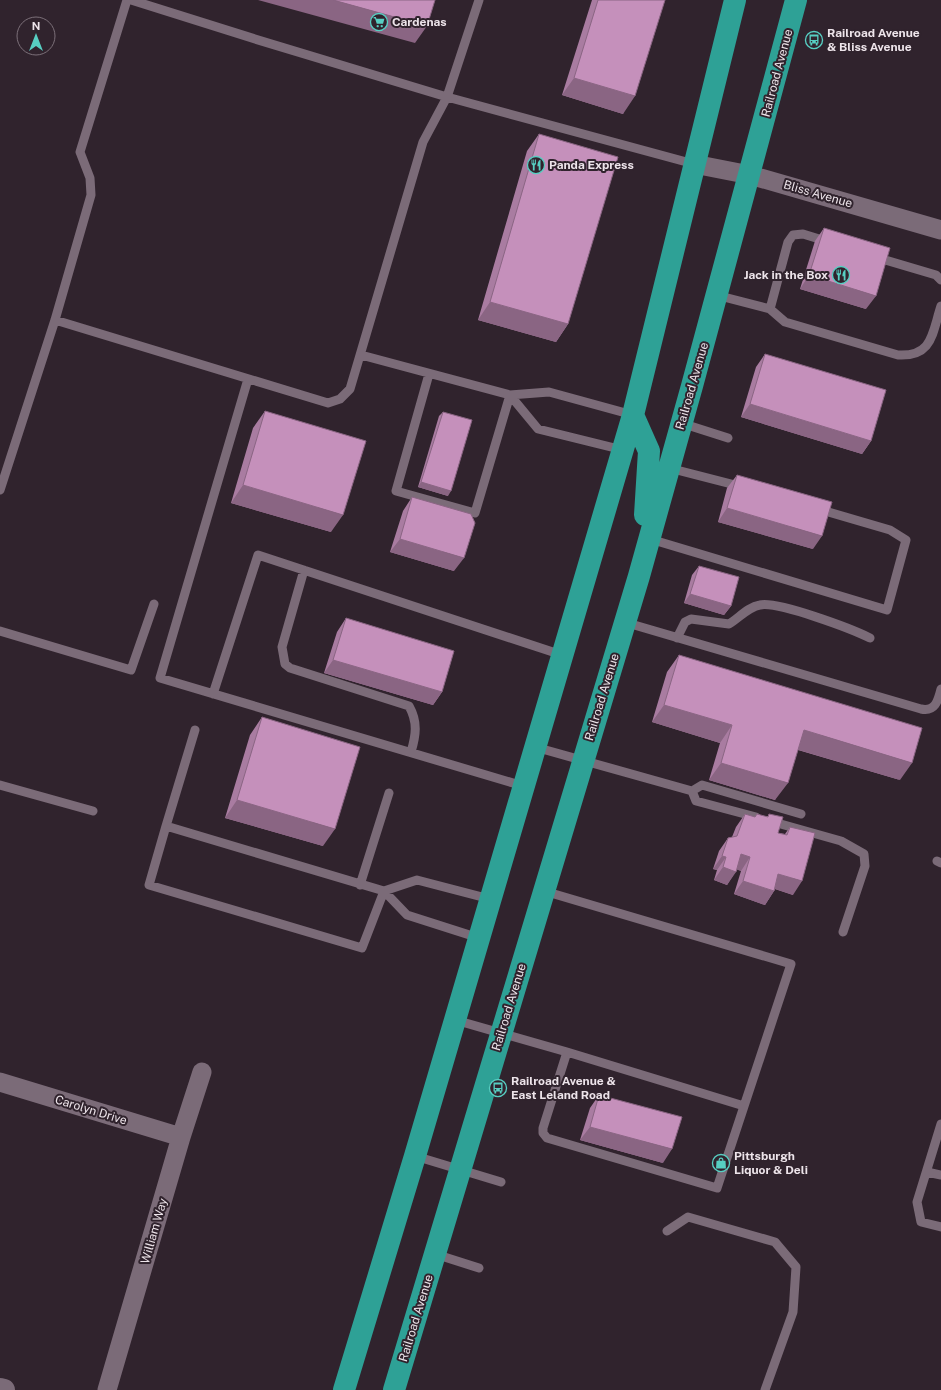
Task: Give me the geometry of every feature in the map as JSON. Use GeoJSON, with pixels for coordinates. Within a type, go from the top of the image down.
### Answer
{"type":"FeatureCollection","features":[{"type":"Feature","properties":{"kind":"highway"},"geometry":{"type":"LineString","coordinates":[[344,1390],[415,1156],[633,415],[735,0]]}},
{"type":"Feature","properties":{"kind":"highway","name":"Railroad Avenue"},"geometry":{"type":"LineString","coordinates":[[394,1390],[639,576],[648,538],[682,423],[750,175],[796,0]]}},
{"type":"Feature","properties":{"kind":"highway"},"geometry":{"type":"LineString","coordinates":[[633,415],[649,451],[649,470],[639,576]]}},
{"type":"Feature","properties":{"kind":"main road"},"geometry":{"type":"LineString","coordinates":[[0,1389],[4,1390]]}},
{"type":"Feature","properties":{"kind":"street","name":"Bliss Avenue"},"geometry":{"type":"LineString","coordinates":[[694,164],[750,175],[941,230]]}},
{"type":"Feature","properties":{"kind":"street","name":"William Way"},"geometry":{"type":"LineString","coordinates":[[107,1390],[181,1137],[202,1072]]}},
{"type":"Feature","properties":{"kind":"street","name":"Carolyn Drive"},"geometry":{"type":"LineString","coordinates":[[0,1082],[181,1137]]}},
{"type":"Feature","properties":{"kind":"lane"},"geometry":{"type":"LineString","coordinates":[[0,490],[55,320],[91,195],[90,178],[80,152],[126,0]]}},
{"type":"Feature","properties":{"kind":"lane"},"geometry":{"type":"LineString","coordinates":[[131,0],[447,97],[694,164]]}},
{"type":"Feature","properties":{"kind":"lane"},"geometry":{"type":"LineString","coordinates":[[55,320],[328,403],[340,398],[350,388],[423,142],[447,97],[479,0]]}},
{"type":"Feature","properties":{"kind":"lane"},"geometry":{"type":"LineString","coordinates":[[770,308],[788,242],[793,235],[803,234],[840,246]]}},
{"type":"Feature","properties":{"kind":"lane"},"geometry":{"type":"LineString","coordinates":[[869,255],[936,276],[941,280]]}},
{"type":"Feature","properties":{"kind":"lane"},"geometry":{"type":"LineString","coordinates":[[716,295],[770,308],[785,322],[898,355],[912,355],[923,350],[930,340],[941,306]]}},
{"type":"Feature","properties":{"kind":"lane"},"geometry":{"type":"LineString","coordinates":[[361,355],[510,395],[550,392],[633,415]]}},
{"type":"Feature","properties":{"kind":"lane"},"geometry":{"type":"LineString","coordinates":[[429,374],[396,491],[475,513],[510,395]]}},
{"type":"Feature","properties":{"kind":"lane"},"geometry":{"type":"LineString","coordinates":[[248,379],[160,678],[523,786]]}},
{"type":"Feature","properties":{"kind":"lane"},"geometry":{"type":"LineString","coordinates":[[510,395],[538,429],[623,450]]}},
{"type":"Feature","properties":{"kind":"lane"},"geometry":{"type":"LineString","coordinates":[[682,423],[728,438]]}},
{"type":"Feature","properties":{"kind":"lane"},"geometry":{"type":"LineString","coordinates":[[669,468],[752,490]]}},
{"type":"Feature","properties":{"kind":"lane"},"geometry":{"type":"LineString","coordinates":[[648,538],[886,610],[906,540],[890,530],[806,506]]}},
{"type":"Feature","properties":{"kind":"lane"},"geometry":{"type":"LineString","coordinates":[[213,694],[258,555],[562,655]]}},
{"type":"Feature","properties":{"kind":"lane"},"geometry":{"type":"LineString","coordinates":[[304,570],[282,647],[285,664],[290,668],[409,706],[414,715],[416,732],[411,752]]}},
{"type":"Feature","properties":{"kind":"lane"},"geometry":{"type":"LineString","coordinates":[[0,631],[131,670],[154,604]]}},
{"type":"Feature","properties":{"kind":"lane"},"geometry":{"type":"LineString","coordinates":[[677,638],[684,622],[691,619],[729,624],[754,606],[766,604],[838,624],[870,638]]}},
{"type":"Feature","properties":{"kind":"lane"},"geometry":{"type":"LineString","coordinates":[[624,622],[921,709],[927,710],[933,708],[937,702],[941,689]]}},
{"type":"Feature","properties":{"kind":"lane"},"geometry":{"type":"LineString","coordinates":[[195,730],[149,884],[362,948],[384,891]]}},
{"type":"Feature","properties":{"kind":"lane"},"geometry":{"type":"LineString","coordinates":[[535,747],[692,791],[702,785],[801,814]]}},
{"type":"Feature","properties":{"kind":"lane"},"geometry":{"type":"LineString","coordinates":[[0,785],[93,811]]}},
{"type":"Feature","properties":{"kind":"lane"},"geometry":{"type":"LineString","coordinates":[[692,791],[696,801],[841,841],[864,854],[865,866],[843,932]]}},
{"type":"Feature","properties":{"kind":"lane"},"geometry":{"type":"LineString","coordinates":[[360,885],[389,793]]}},
{"type":"Feature","properties":{"kind":"lane"},"geometry":{"type":"LineString","coordinates":[[166,826],[384,891],[407,915],[479,938]]}},
{"type":"Feature","properties":{"kind":"lane"},"geometry":{"type":"LineString","coordinates":[[384,891],[417,880],[490,899]]}},
{"type":"Feature","properties":{"kind":"lane"},"geometry":{"type":"LineString","coordinates":[[544,891],[791,964],[717,1188],[547,1138],[543,1132],[543,1128],[567,1052]]}},
{"type":"Feature","properties":{"kind":"lane"},"geometry":{"type":"LineString","coordinates":[[455,1020],[567,1052],[744,1106]]}},
{"type":"Feature","properties":{"kind":"lane"},"geometry":{"type":"LineString","coordinates":[[941,1124],[917,1202],[921,1222],[941,1227]]}},
{"type":"Feature","properties":{"kind":"lane"},"geometry":{"type":"LineString","coordinates":[[415,1156],[501,1182]]}},
{"type":"Feature","properties":{"kind":"lane"},"geometry":{"type":"LineString","coordinates":[[927,1172],[941,1175]]}},
{"type":"Feature","properties":{"kind":"lane"},"geometry":{"type":"LineString","coordinates":[[668,1231],[688,1217],[775,1242],[796,1267],[793,1312],[766,1390]]}},
{"type":"Feature","properties":{"kind":"lane"},"geometry":{"type":"LineString","coordinates":[[435,1254],[479,1268]]}},
{"type":"Feature","properties":{"kind":"building"},"geometry":{"type":"Polygon","coordinates":[[[333,0],[435,0],[427,26],[333,0]]]}},
{"type":"Feature","properties":{"kind":"building"},"geometry":{"type":"Polygon","coordinates":[[[598,0],[665,0],[635,96],[574,78],[598,0]]]}},
{"type":"Feature","properties":{"kind":"building"},"geometry":{"type":"Polygon","coordinates":[[[539,134],[618,157],[568,324],[490,302],[539,134]]]}},
{"type":"Feature","properties":{"kind":"building","name":"Jack in the Box"},"geometry":{"type":"Polygon","coordinates":[[[824,228],[890,248],[876,296],[809,275],[824,228]]]}},
{"type":"Feature","properties":{"kind":"building"},"geometry":{"type":"Polygon","coordinates":[[[765,354],[886,390],[871,441],[750,404],[765,354]]]}},
{"type":"Feature","properties":{"kind":"building"},"geometry":{"type":"Polygon","coordinates":[[[265,411],[366,441],[343,515],[243,485],[265,411]]]}},
{"type":"Feature","properties":{"kind":"building"},"geometry":{"type":"Polygon","coordinates":[[[443,412],[472,420],[451,491],[421,482],[443,412]]]}},
{"type":"Feature","properties":{"kind":"building"},"geometry":{"type":"Polygon","coordinates":[[[737,475],[832,502],[822,536],[727,508],[737,475]]]}},
{"type":"Feature","properties":{"kind":"building"},"geometry":{"type":"Polygon","coordinates":[[[412,497],[471,514],[475,523],[464,558],[400,539],[412,497]]]}},
{"type":"Feature","properties":{"kind":"building"},"geometry":{"type":"Polygon","coordinates":[[[699,566],[739,577],[731,606],[690,594],[699,566]]]}},
{"type":"Feature","properties":{"kind":"building"},"geometry":{"type":"Polygon","coordinates":[[[346,618],[454,651],[442,692],[333,660],[346,618]]]}},
{"type":"Feature","properties":{"kind":"building"},"geometry":{"type":"Polygon","coordinates":[[[679,655],[922,728],[912,763],[804,730],[788,783],[721,763],[732,725],[664,705],[679,655]]]}},
{"type":"Feature","properties":{"kind":"building"},"geometry":{"type":"Polygon","coordinates":[[[262,717],[360,747],[335,829],[237,800],[262,717]]]}},
{"type":"Feature","properties":{"kind":"building"},"geometry":{"type":"Polygon","coordinates":[[[745,814],[755,817],[757,814],[768,817],[769,814],[783,817],[778,833],[787,835],[790,827],[815,833],[802,881],[778,874],[774,891],[743,881],[750,857],[741,854],[736,872],[723,867],[726,857],[722,856],[728,838],[737,836],[745,814]]]}},
{"type":"Feature","properties":{"kind":"building"},"geometry":{"type":"Polygon","coordinates":[[[599,1095],[682,1117],[672,1149],[590,1127],[599,1095]]]}},
{"type":"Feature","properties":{"kind":"place","name":"Cardenas"},"geometry":{"type":"Point","coordinates":[379,22]}},
{"type":"Feature","properties":{"kind":"place","name":"Railroad Avenue & Bliss Avenue"},"geometry":{"type":"Point","coordinates":[814,40]}},
{"type":"Feature","properties":{"kind":"place","name":"Panda Express"},"geometry":{"type":"Point","coordinates":[536,165]}},
{"type":"Feature","properties":{"kind":"place","name":"Jack in the Box"},"geometry":{"type":"Point","coordinates":[841,275]}},
{"type":"Feature","properties":{"kind":"place","name":"Railroad Avenue & East Leland Road"},"geometry":{"type":"Point","coordinates":[498,1088]}},
{"type":"Feature","properties":{"kind":"place","name":"Pittsburgh Liquor & Deli"},"geometry":{"type":"Point","coordinates":[721,1163]}}]}
